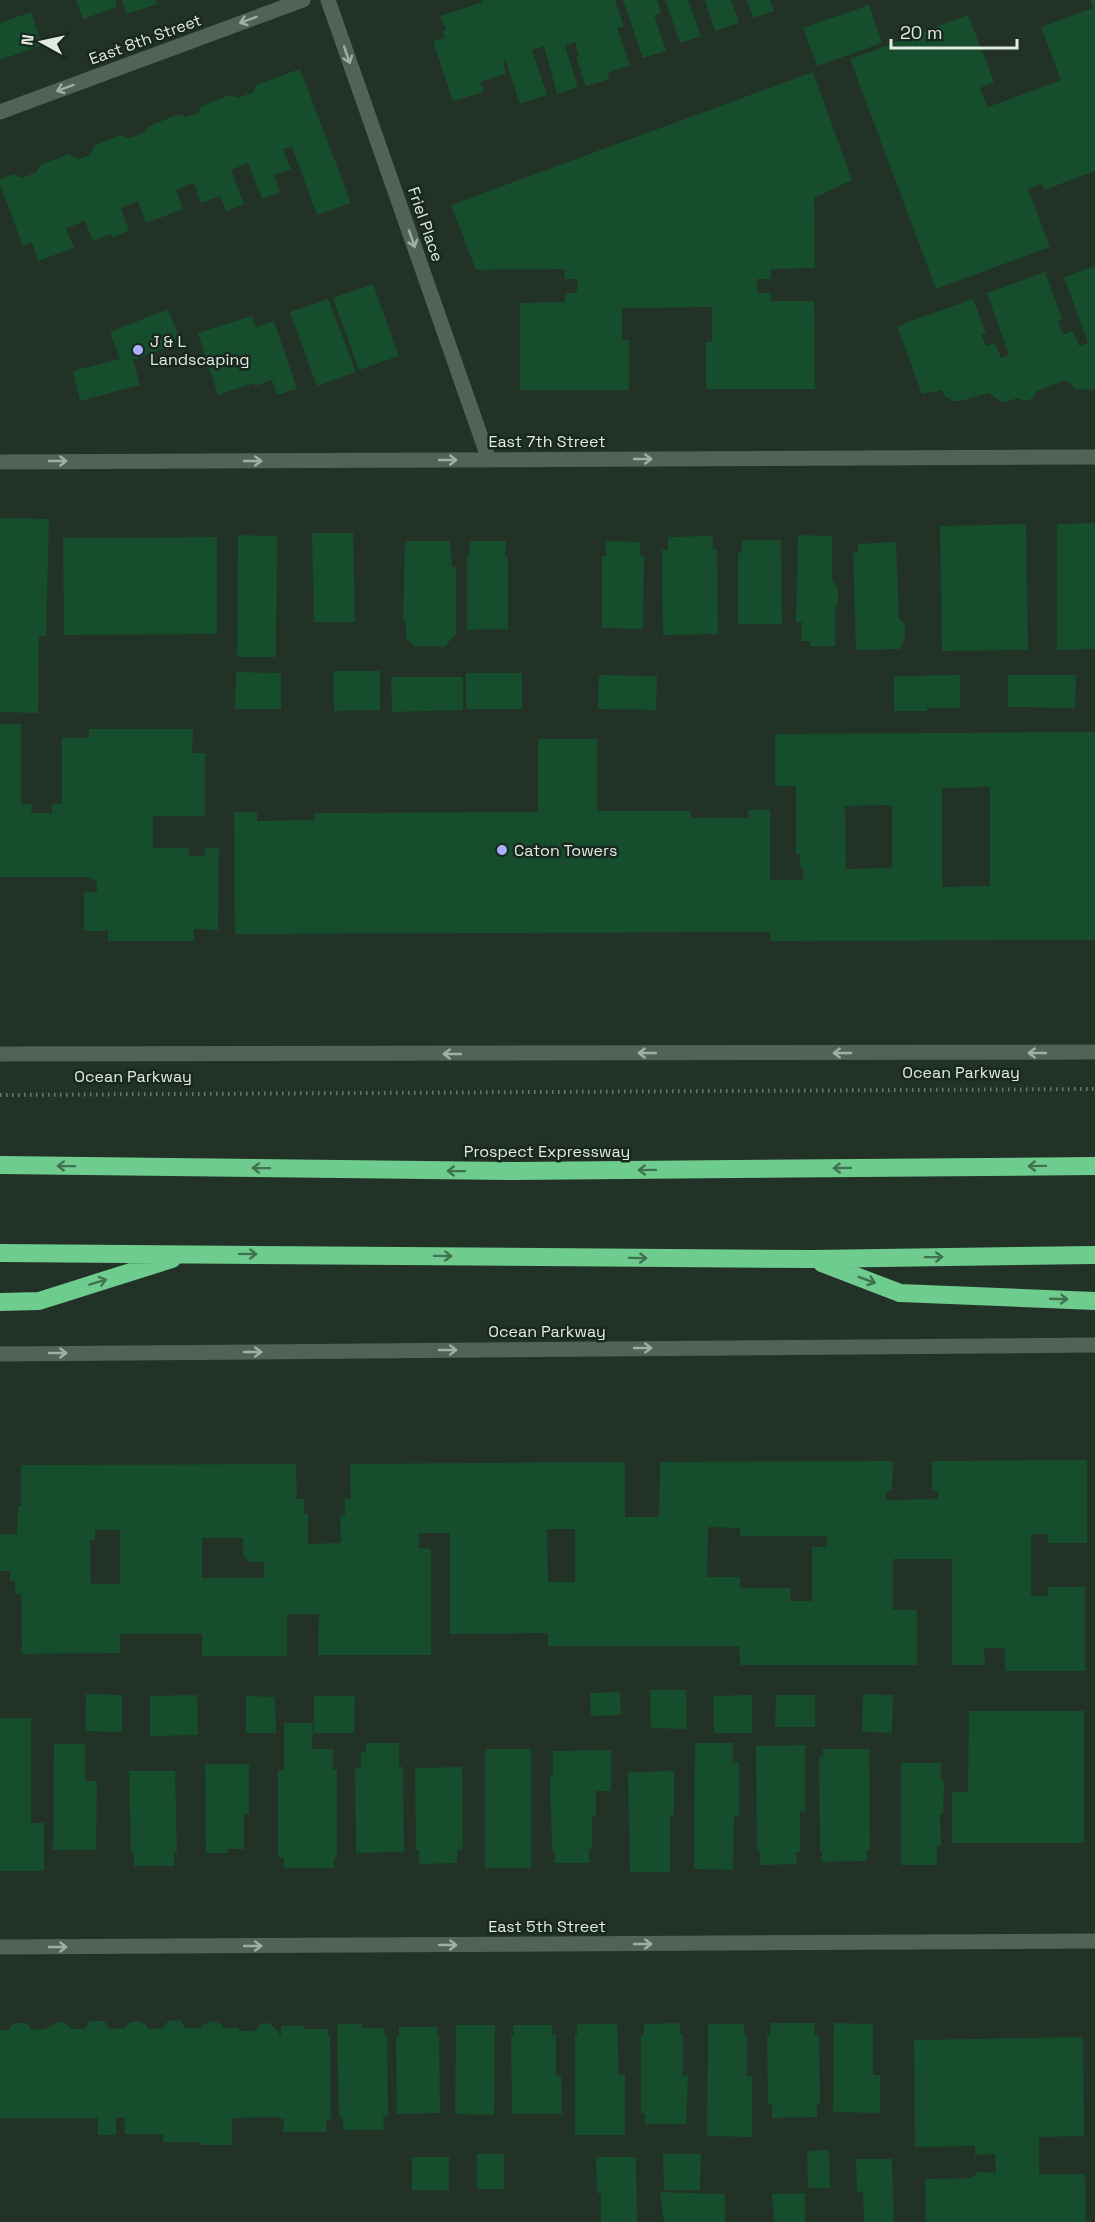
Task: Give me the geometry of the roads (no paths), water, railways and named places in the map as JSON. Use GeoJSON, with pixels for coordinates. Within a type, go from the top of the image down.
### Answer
{"type":"FeatureCollection","features":[{"type":"Feature","properties":{"kind":"highway","name":"Prospect Expressway"},"geometry":{"type":"LineString","coordinates":[[0,1165],[514,1172],[1095,1166]]}},
{"type":"Feature","properties":{"kind":"highway"},"geometry":{"type":"LineString","coordinates":[[0,1254],[812,1259],[1095,1255]]}},
{"type":"Feature","properties":{"kind":"highway"},"geometry":{"type":"LineString","coordinates":[[0,1302],[39,1301],[189,1254]]}},
{"type":"Feature","properties":{"kind":"highway"},"geometry":{"type":"LineString","coordinates":[[812,1259],[900,1293],[1095,1301]]}},
{"type":"Feature","properties":{"kind":"street","name":"East 8th Street"},"geometry":{"type":"LineString","coordinates":[[0,112],[303,0]]}},
{"type":"Feature","properties":{"kind":"street","name":"Friel Place"},"geometry":{"type":"LineString","coordinates":[[328,0],[489,460]]}},
{"type":"Feature","properties":{"kind":"street","name":"East 7th Street"},"geometry":{"type":"LineString","coordinates":[[0,462],[1095,457]]}},
{"type":"Feature","properties":{"kind":"street","name":"Ocean Parkway"},"geometry":{"type":"LineString","coordinates":[[0,1054],[1095,1052]]}},
{"type":"Feature","properties":{"kind":"street","name":"Ocean Parkway"},"geometry":{"type":"LineString","coordinates":[[0,1354],[1095,1345]]}},
{"type":"Feature","properties":{"kind":"street","name":"East 5th Street"},"geometry":{"type":"LineString","coordinates":[[0,1947],[1095,1941]]}},
{"type":"Feature","properties":{"kind":"place","name":"J & L Landscaping"},"geometry":{"type":"Point","coordinates":[138,350]}},
{"type":"Feature","properties":{"kind":"place","name":"Caton Towers"},"geometry":{"type":"Point","coordinates":[502,850]}}]}
